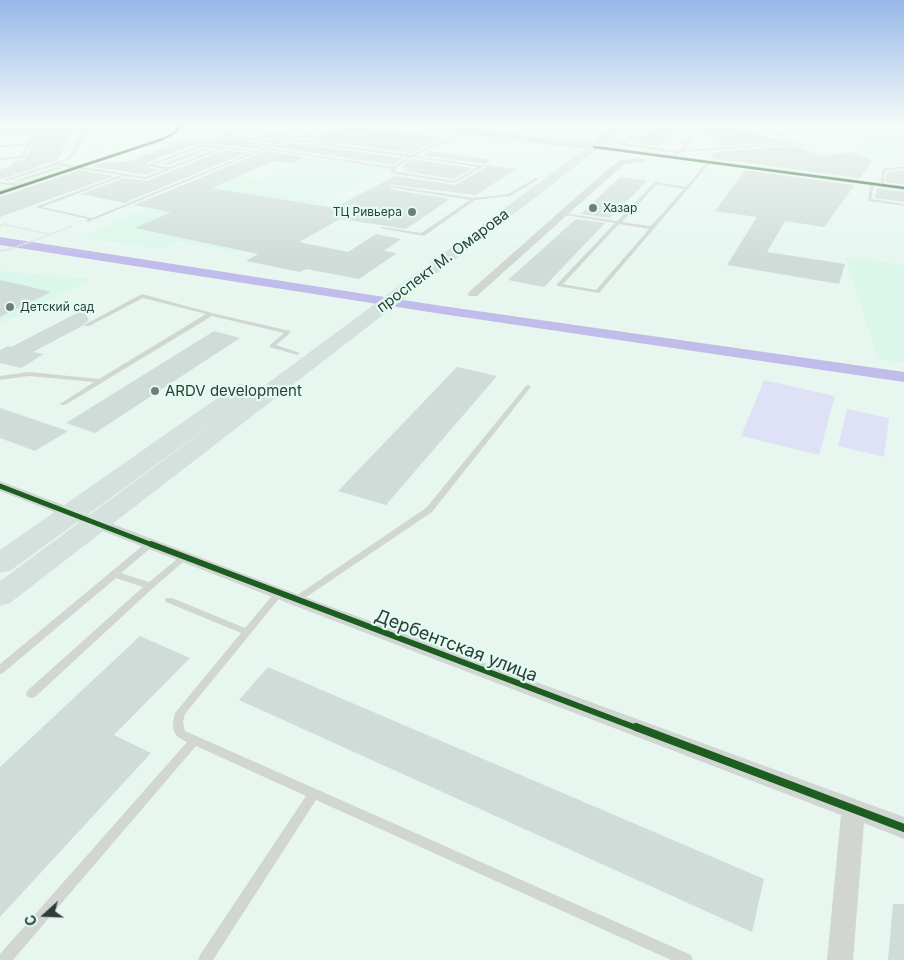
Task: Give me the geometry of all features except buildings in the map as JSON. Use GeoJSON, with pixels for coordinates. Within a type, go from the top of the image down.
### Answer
{"type":"FeatureCollection","features":[{"type":"Feature","properties":{"kind":"main road","name":"проспект М. Омарова"},"geometry":{"type":"LineString","coordinates":[[0,596],[550,171]]}},
{"type":"Feature","properties":{"kind":"main road","name":"проспект М. Омарова"},"geometry":{"type":"LineString","coordinates":[[0,564],[297,353],[384,298],[555,171]]}},
{"type":"Feature","properties":{"kind":"street"},"geometry":{"type":"LineString","coordinates":[[0,194],[69,171]]}},
{"type":"Feature","properties":{"kind":"street"},"geometry":{"type":"LineString","coordinates":[[472,294],[612,171]]}},
{"type":"Feature","properties":{"kind":"street"},"geometry":{"type":"LineString","coordinates":[[769,171],[904,188]]}},
{"type":"Feature","properties":{"kind":"street","name":"Дербентская улица"},"geometry":{"type":"LineString","coordinates":[[0,486],[904,828]]}},
{"type":"Feature","properties":{"kind":"street"},"geometry":{"type":"LineString","coordinates":[[840,960],[853,810]]}},
{"type":"Feature","properties":{"kind":"lane"},"geometry":{"type":"LineString","coordinates":[[6,180],[34,171]]}},
{"type":"Feature","properties":{"kind":"lane"},"geometry":{"type":"LineString","coordinates":[[101,171],[145,178],[163,171]]}},
{"type":"Feature","properties":{"kind":"lane"},"geometry":{"type":"LineString","coordinates":[[85,221],[211,171]]}},
{"type":"Feature","properties":{"kind":"lane"},"geometry":{"type":"LineString","coordinates":[[392,171],[454,182],[474,171]]}},
{"type":"Feature","properties":{"kind":"lane"},"geometry":{"type":"LineString","coordinates":[[687,188],[656,184],[559,285],[597,292],[653,228],[687,188],[701,171]]}},
{"type":"Feature","properties":{"kind":"lane"},"geometry":{"type":"LineString","coordinates":[[882,185],[883,171]]}},
{"type":"Feature","properties":{"kind":"lane"},"geometry":{"type":"LineString","coordinates":[[92,219],[37,208],[124,175]]}},
{"type":"Feature","properties":{"kind":"lane"},"geometry":{"type":"LineString","coordinates":[[394,187],[474,199],[509,195],[537,179]]}},
{"type":"Feature","properties":{"kind":"lane"},"geometry":{"type":"LineString","coordinates":[[0,183],[26,185]]}},
{"type":"Feature","properties":{"kind":"lane"},"geometry":{"type":"LineString","coordinates":[[872,184],[869,200],[904,205]]}},
{"type":"Feature","properties":{"kind":"lane"},"geometry":{"type":"LineString","coordinates":[[382,228],[422,235],[474,199]]}},
{"type":"Feature","properties":{"kind":"lane"},"geometry":{"type":"LineString","coordinates":[[564,214],[653,228]]}},
{"type":"Feature","properties":{"kind":"lane"},"geometry":{"type":"LineString","coordinates":[[87,325],[142,296],[288,332],[272,346],[297,353]]}},
{"type":"Feature","properties":{"kind":"lane"},"geometry":{"type":"LineString","coordinates":[[63,404],[211,314]]}},
{"type":"Feature","properties":{"kind":"lane"},"geometry":{"type":"LineString","coordinates":[[0,378],[29,374],[100,381]]}},
{"type":"Feature","properties":{"kind":"lane"},"geometry":{"type":"LineString","coordinates":[[528,387],[429,510],[287,596],[247,632],[180,713],[178,722],[180,734],[686,960]]}},
{"type":"Feature","properties":{"kind":"lane"},"geometry":{"type":"LineString","coordinates":[[0,670],[150,544]]}},
{"type":"Feature","properties":{"kind":"lane"},"geometry":{"type":"LineString","coordinates":[[31,694],[150,586],[185,557]]}},
{"type":"Feature","properties":{"kind":"lane"},"geometry":{"type":"LineString","coordinates":[[114,574],[150,586]]}},
{"type":"Feature","properties":{"kind":"lane"},"geometry":{"type":"LineString","coordinates":[[169,600],[247,632]]}},
{"type":"Feature","properties":{"kind":"lane"},"geometry":{"type":"LineString","coordinates":[[4,960],[195,740]]}},
{"type":"Feature","properties":{"kind":"lane"},"geometry":{"type":"LineString","coordinates":[[205,960],[314,793]]}},
{"type":"Feature","properties":{"kind":"path"},"geometry":{"type":"LineString","coordinates":[[0,251],[85,221]]}},
{"type":"Feature","properties":{"kind":"path"},"geometry":{"type":"LineString","coordinates":[[0,226],[3,224],[50,234]]}},
{"type":"Feature","properties":{"kind":"shaded area"},"geometry":{"type":"Polygon","coordinates":[[[280,171],[381,171],[232,252],[179,241],[162,250],[81,237],[226,174],[262,179],[280,171]]]}},
{"type":"Feature","properties":{"kind":"shaded area"},"geometry":{"type":"Polygon","coordinates":[[[845,257],[904,265],[904,363],[878,359],[845,257]]]}},
{"type":"Feature","properties":{"kind":"shaded area"},"geometry":{"type":"Polygon","coordinates":[[[0,271],[93,279],[0,324],[0,271]]]}},
{"type":"Feature","properties":{"kind":"shaded area"},"geometry":{"type":"Polygon","coordinates":[[[764,380],[835,396],[819,455],[741,436],[764,380]]]}},
{"type":"Feature","properties":{"kind":"shaded area"},"geometry":{"type":"Polygon","coordinates":[[[847,409],[889,418],[884,457],[838,446],[847,409]]]}},
{"type":"Feature","properties":{"kind":"waterway"},"geometry":{"type":"LineString","coordinates":[[0,241],[442,310],[904,377]]}},
{"type":"Feature","properties":{"kind":"cycle path"},"geometry":{"type":"LineString","coordinates":[[0,193],[67,171]]}},
{"type":"Feature","properties":{"kind":"cycle path"},"geometry":{"type":"LineString","coordinates":[[774,171],[904,188]]}},
{"type":"Feature","properties":{"kind":"cycle path"},"geometry":{"type":"LineString","coordinates":[[0,486],[296,600],[904,828]]}},
{"type":"Feature","properties":{"kind":"place","name":"Хазар"},"geometry":{"type":"Point","coordinates":[593,208]}},
{"type":"Feature","properties":{"kind":"place","name":"ТЦ Ривьера"},"geometry":{"type":"Point","coordinates":[412,212]}},
{"type":"Feature","properties":{"kind":"place","name":"Детский сад"},"geometry":{"type":"Point","coordinates":[10,307]}},
{"type":"Feature","properties":{"kind":"place","name":"ARDV development"},"geometry":{"type":"Point","coordinates":[155,391]}}]}
